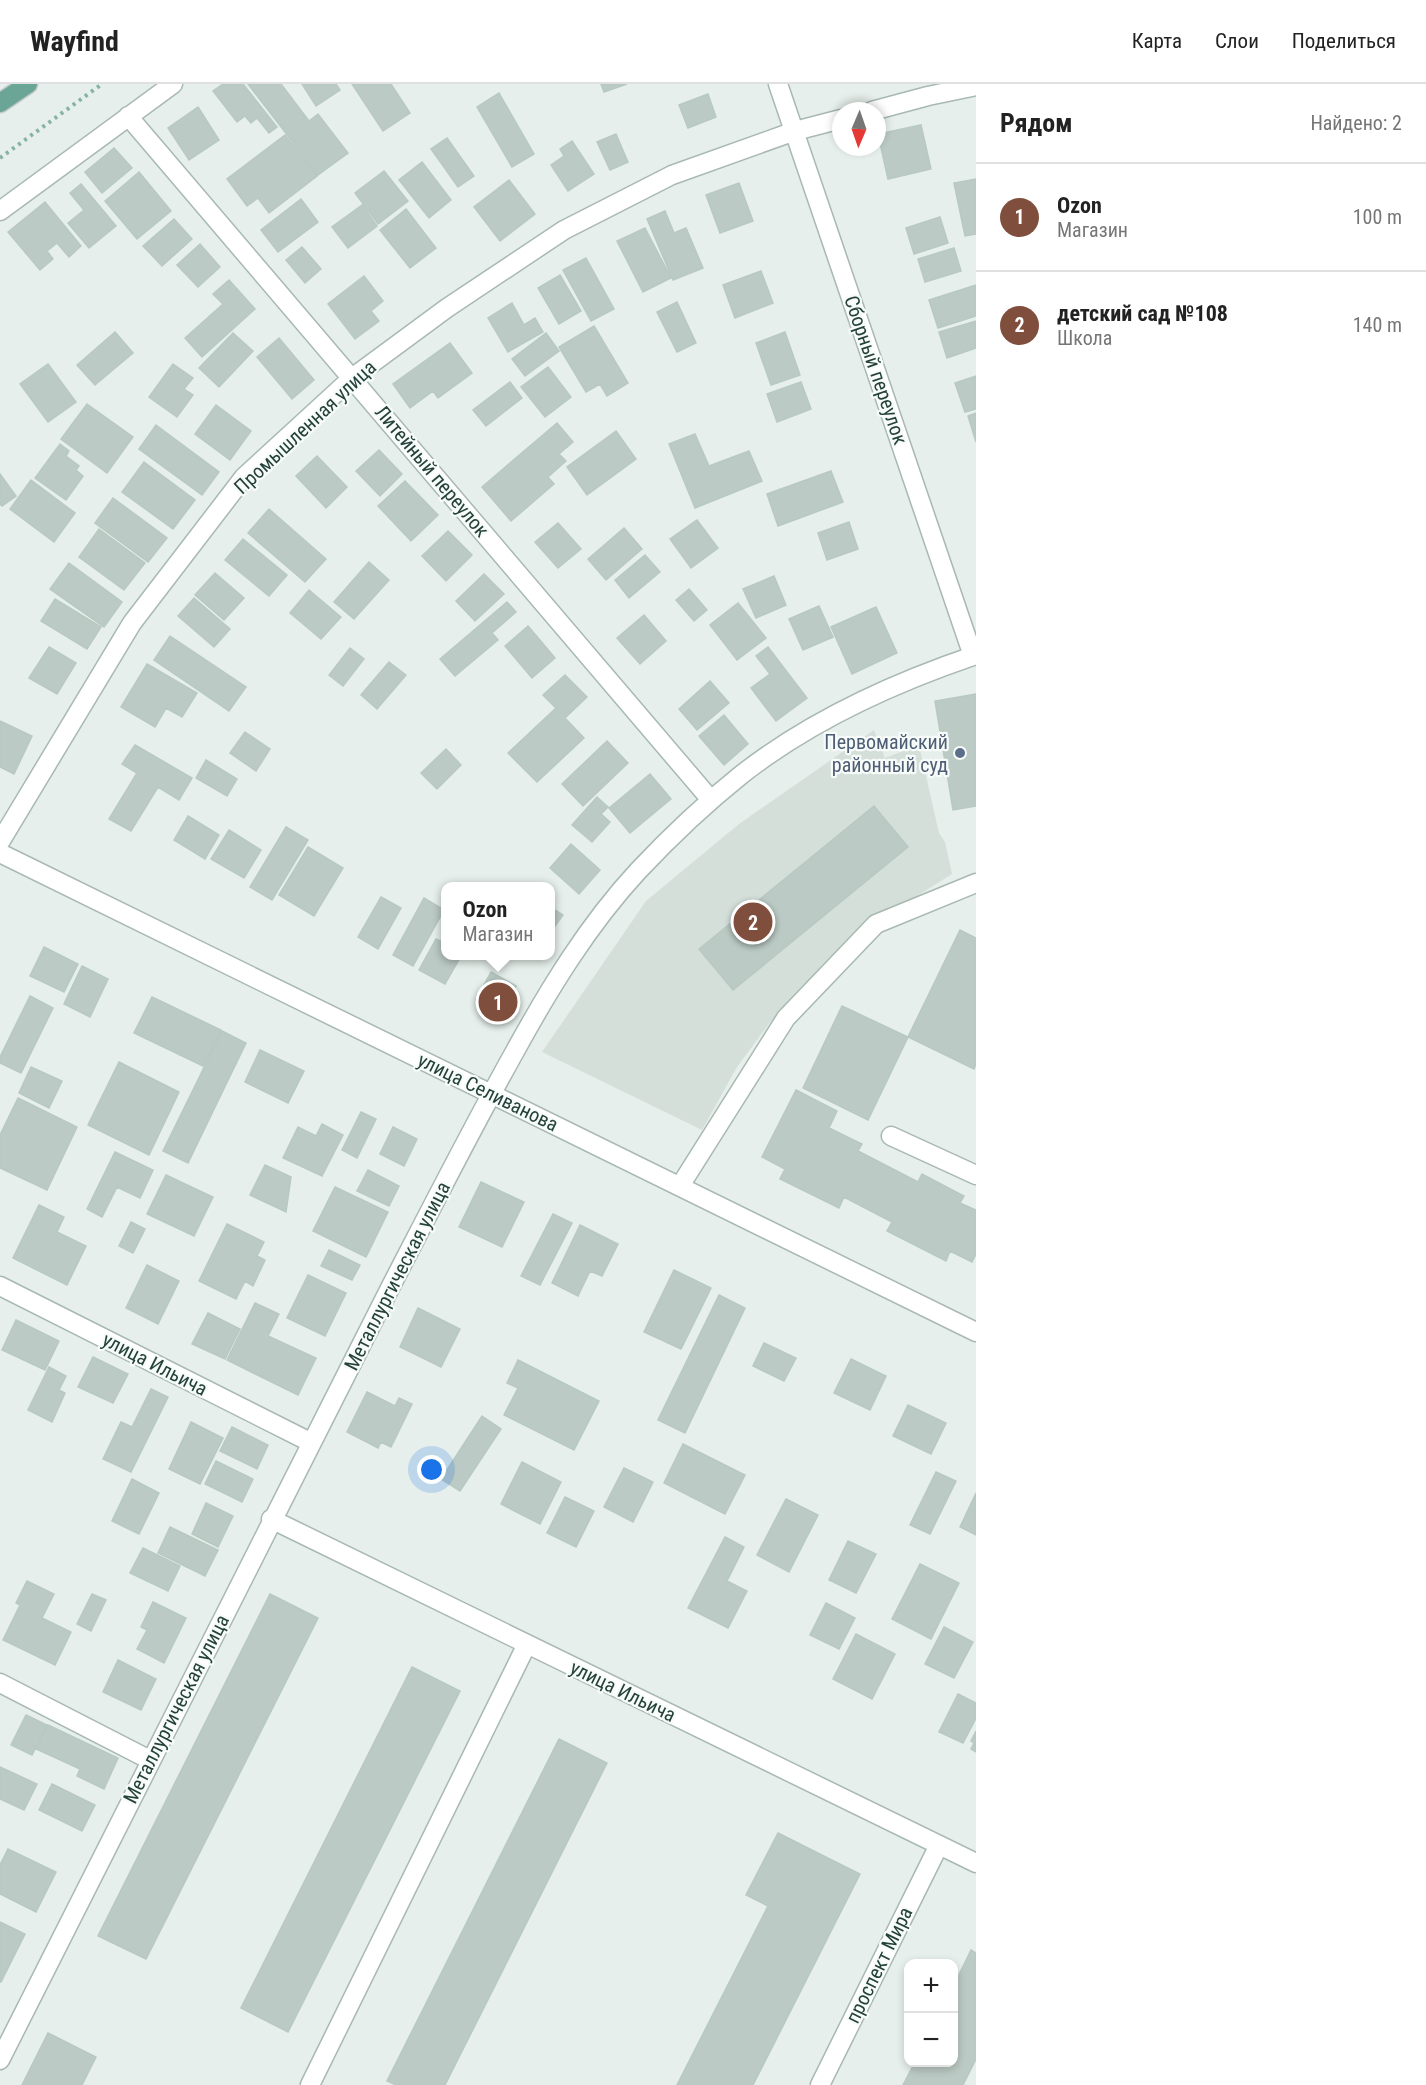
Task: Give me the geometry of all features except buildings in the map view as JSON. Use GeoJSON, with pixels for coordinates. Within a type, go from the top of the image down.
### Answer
{"type":"FeatureCollection","features":[{"type":"Feature","properties":{"kind":"main road"},"geometry":{"type":"LineString","coordinates":[[0,104],[28,84]]}},
{"type":"Feature","properties":{"kind":"street"},"geometry":{"type":"LineString","coordinates":[[0,211],[173,84]]}},
{"type":"Feature","properties":{"kind":"street","name":"Сборный переулок"},"geometry":{"type":"LineString","coordinates":[[778,84],[975,655]]}},
{"type":"Feature","properties":{"kind":"street"},"geometry":{"type":"LineString","coordinates":[[886,107],[976,86]]}},
{"type":"Feature","properties":{"kind":"street","name":"Литейный переулок"},"geometry":{"type":"LineString","coordinates":[[128,116],[711,800]]}},
{"type":"Feature","properties":{"kind":"street","name":"Промышленная улица"},"geometry":{"type":"LineString","coordinates":[[0,843],[139,614],[244,477],[352,378],[447,308],[564,230],[672,175],[795,131],[832,121]]}},
{"type":"Feature","properties":{"kind":"street","name":"Металлургическая улица"},"geometry":{"type":"LineString","coordinates":[[0,2060],[310,1442],[491,1093],[556,979],[598,919],[637,872],[711,800],[744,772],[803,733],[862,700],[926,672],[975,655]]}},
{"type":"Feature","properties":{"kind":"street","name":"улица Селиванова"},"geometry":{"type":"LineString","coordinates":[[0,853],[976,1332]]}},
{"type":"Feature","properties":{"kind":"street"},"geometry":{"type":"LineString","coordinates":[[680,1186],[786,1018],[876,924],[976,883]]}},
{"type":"Feature","properties":{"kind":"street"},"geometry":{"type":"LineString","coordinates":[[891,1136],[976,1175]]}},
{"type":"Feature","properties":{"kind":"street","name":"улица Ильича"},"geometry":{"type":"LineString","coordinates":[[0,1286],[310,1442]]}},
{"type":"Feature","properties":{"kind":"street","name":"улица Ильича"},"geometry":{"type":"LineString","coordinates":[[271,1519],[976,1863]]}},
{"type":"Feature","properties":{"kind":"street"},"geometry":{"type":"LineString","coordinates":[[310,2085],[527,1644]]}},
{"type":"Feature","properties":{"kind":"street"},"geometry":{"type":"LineString","coordinates":[[0,1683],[150,1760]]}},
{"type":"Feature","properties":{"kind":"street","name":"проспект Мира"},"geometry":{"type":"LineString","coordinates":[[820,2085],[939,1845]]}},
{"type":"Feature","properties":{"kind":"path"},"geometry":{"type":"LineString","coordinates":[[0,158],[102,84]]}},
{"type":"Feature","properties":{"kind":"shaded area"},"geometry":{"type":"Polygon","coordinates":[[[874,730],[885,758],[919,745],[939,833],[945,842],[952,874],[852,937],[771,1021],[737,1067],[702,1130],[542,1052],[646,901],[739,824],[874,730]]]}},
{"type":"Feature","properties":{"kind":"place","name":"Первомайский районный суд"},"geometry":{"type":"Point","coordinates":[960,753]}},
{"type":"Feature","properties":{"kind":"place","name":"детский сад №108"},"geometry":{"type":"Point","coordinates":[753,922]}},
{"type":"Feature","properties":{"kind":"place","name":"Ozon"},"geometry":{"type":"Point","coordinates":[498,1002]}}]}
